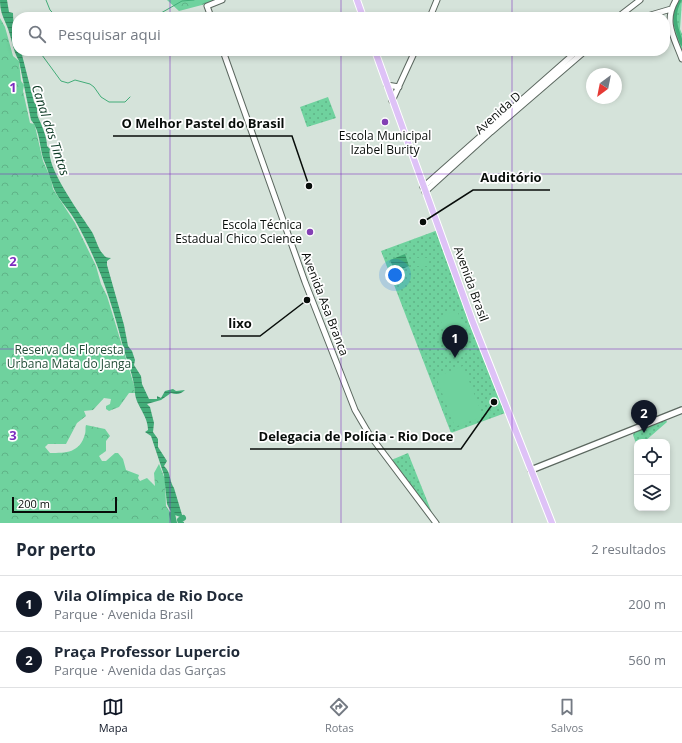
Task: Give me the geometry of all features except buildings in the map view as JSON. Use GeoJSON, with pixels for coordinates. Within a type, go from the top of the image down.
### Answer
{"type":"FeatureCollection","features":[{"type":"Feature","properties":{"kind":"main road"},"geometry":{"type":"LineString","coordinates":[[357,0],[361,12]]}},
{"type":"Feature","properties":{"kind":"main road","name":"Avenida Brasil"},"geometry":{"type":"LineString","coordinates":[[377,56],[424,189],[499,390],[552,523]]}},
{"type":"Feature","properties":{"kind":"main road"},"geometry":{"type":"LineString","coordinates":[[531,470],[682,410]]}},
{"type":"Feature","properties":{"kind":"street"},"geometry":{"type":"LineString","coordinates":[[209,12],[207,6],[222,0]]}},
{"type":"Feature","properties":{"kind":"street"},"geometry":{"type":"LineString","coordinates":[[432,12],[437,0]]}},
{"type":"Feature","properties":{"kind":"street"},"geometry":{"type":"LineString","coordinates":[[624,12],[640,0]]}},
{"type":"Feature","properties":{"kind":"street"},"geometry":{"type":"LineString","coordinates":[[670,14],[676,0]]}},
{"type":"Feature","properties":{"kind":"street"},"geometry":{"type":"LineString","coordinates":[[661,12],[671,9]]}},
{"type":"Feature","properties":{"kind":"street"},"geometry":{"type":"LineString","coordinates":[[670,28],[682,59]]}},
{"type":"Feature","properties":{"kind":"street","name":"Avenida Asa Branca"},"geometry":{"type":"LineString","coordinates":[[225,56],[303,275],[355,410],[369,434],[436,523]]}},
{"type":"Feature","properties":{"kind":"street"},"geometry":{"type":"LineString","coordinates":[[392,101],[413,56]]}},
{"type":"Feature","properties":{"kind":"street","name":"Avenida D"},"geometry":{"type":"LineString","coordinates":[[424,189],[572,56]]}},
{"type":"Feature","properties":{"kind":"street","name":"Avenida D"},"geometry":{"type":"LineString","coordinates":[[533,92],[579,56]]}},
{"type":"Feature","properties":{"kind":"street"},"geometry":{"type":"LineString","coordinates":[[387,85],[399,87]]}},
{"type":"Feature","properties":{"kind":"green space"},"geometry":{"type":"Polygon","coordinates":[[[167,0],[221,0],[179,11],[167,0]]]}},
{"type":"Feature","properties":{"kind":"green space"},"geometry":{"type":"Polygon","coordinates":[[[678,0],[682,0],[680,29],[682,34],[682,58],[673,34],[671,12],[678,0]]]}},
{"type":"Feature","properties":{"kind":"green space","name":"Reserva de Floresta Urbana Mata do Janga"},"geometry":{"type":"Polygon","coordinates":[[[0,18],[5,27],[12,56],[19,61],[21,81],[24,85],[23,91],[30,123],[34,124],[35,126],[43,161],[51,179],[53,189],[75,223],[96,266],[101,284],[107,296],[134,385],[135,393],[129,393],[119,407],[109,411],[106,409],[106,406],[110,404],[111,399],[104,398],[93,410],[84,411],[86,416],[77,423],[66,444],[48,444],[45,447],[50,453],[72,451],[80,445],[83,440],[86,425],[105,429],[110,436],[106,441],[106,451],[99,456],[102,461],[106,461],[115,453],[118,453],[123,459],[126,470],[139,475],[138,478],[140,481],[147,478],[155,486],[154,473],[159,464],[165,479],[166,506],[172,515],[173,523],[0,523],[0,18]]]}},
{"type":"Feature","properties":{"kind":"green space"},"geometry":{"type":"Polygon","coordinates":[[[328,97],[336,118],[307,127],[300,107],[328,97]]]}},
{"type":"Feature","properties":{"kind":"green space"},"geometry":{"type":"Polygon","coordinates":[[[438,230],[508,412],[451,433],[381,251],[438,230]]]}},
{"type":"Feature","properties":{"kind":"green space"},"geometry":{"type":"Polygon","coordinates":[[[415,258],[428,258],[428,266],[415,266],[415,258]]]}},
{"type":"Feature","properties":{"kind":"green space"},"geometry":{"type":"Polygon","coordinates":[[[457,310],[468,339],[451,346],[439,317],[457,310]]]}},
{"type":"Feature","properties":{"kind":"green space"},"geometry":{"type":"Polygon","coordinates":[[[463,366],[483,416],[455,427],[436,377],[463,366]]]}},
{"type":"Feature","properties":{"kind":"green space"},"geometry":{"type":"Polygon","coordinates":[[[666,420],[667,422],[647,439],[634,439],[634,432],[666,420]]]}},
{"type":"Feature","properties":{"kind":"green space"},"geometry":{"type":"Polygon","coordinates":[[[408,453],[434,518],[389,461],[408,453]]]}},
{"type":"Feature","properties":{"kind":"shaded area"},"geometry":{"type":"Polygon","coordinates":[[[0,0],[7,0],[9,12],[12,13],[12,42],[2,15],[0,0]]]}},
{"type":"Feature","properties":{"kind":"shaded area"},"geometry":{"type":"Polygon","coordinates":[[[17,56],[22,56],[34,102],[36,104],[38,117],[43,128],[47,146],[50,149],[50,157],[58,179],[92,232],[101,252],[105,257],[111,258],[107,261],[107,265],[124,325],[128,346],[132,351],[135,360],[134,365],[141,376],[142,384],[149,399],[157,399],[157,396],[161,398],[165,391],[173,389],[176,391],[185,390],[179,394],[171,393],[161,400],[147,404],[150,407],[154,423],[153,432],[158,439],[158,447],[167,461],[164,466],[169,474],[183,518],[172,514],[167,504],[164,475],[151,436],[145,432],[148,430],[146,420],[137,402],[132,374],[114,312],[84,236],[71,213],[54,189],[43,158],[37,130],[31,120],[17,56]]]}},
{"type":"Feature","properties":{"kind":"shaded area"},"geometry":{"type":"Polygon","coordinates":[[[405,254],[409,266],[395,272],[390,260],[405,254]]]}},
{"type":"Feature","properties":{"kind":"waterway"},"geometry":{"type":"LineString","coordinates":[[46,0],[52,12]]}},
{"type":"Feature","properties":{"kind":"waterway"},"geometry":{"type":"LineString","coordinates":[[163,12],[182,1],[194,0]]}},
{"type":"Feature","properties":{"kind":"waterway"},"geometry":{"type":"LineString","coordinates":[[680,0],[677,6],[675,22],[682,44]]}},
{"type":"Feature","properties":{"kind":"waterway"},"geometry":{"type":"LineString","coordinates":[[43,56],[61,81],[68,83],[75,80],[90,84],[101,97],[109,102],[125,102],[130,97]]}},
{"type":"Feature","properties":{"kind":"waterway"},"geometry":{"type":"LineString","coordinates":[[172,514],[174,523]]}},
{"type":"Feature","properties":{"kind":"waterway"},"geometry":{"type":"LineString","coordinates":[[181,523],[180,520],[183,518]]}},
{"type":"Feature","properties":{"kind":"place","name":"Escola Municipal Izabel Burity"},"geometry":{"type":"Point","coordinates":[385,122]}},
{"type":"Feature","properties":{"kind":"place","name":"O Melhor Pastel do Brasil"},"geometry":{"type":"Point","coordinates":[309,186]}},
{"type":"Feature","properties":{"kind":"place","name":"Auditório"},"geometry":{"type":"Point","coordinates":[423,222]}},
{"type":"Feature","properties":{"kind":"place","name":"Escola Técnica Estadual Chico Science"},"geometry":{"type":"Point","coordinates":[310,232]}},
{"type":"Feature","properties":{"kind":"place","name":"lixo"},"geometry":{"type":"Point","coordinates":[307,300]}},
{"type":"Feature","properties":{"kind":"place","name":"Vila Olímpica de Rio Doce"},"geometry":{"type":"Point","coordinates":[455,358]}},
{"type":"Feature","properties":{"kind":"place","name":"Delegacia de Polícia - Rio Doce"},"geometry":{"type":"Point","coordinates":[494,402]}},
{"type":"Feature","properties":{"kind":"place","name":"Praça Professor Lupercio"},"geometry":{"type":"Point","coordinates":[644,433]}},
{"type":"Feature","properties":{"kind":"water label","name":"Canal das Tintas"},"geometry":{"type":"Point","coordinates":[51,130]}}]}
